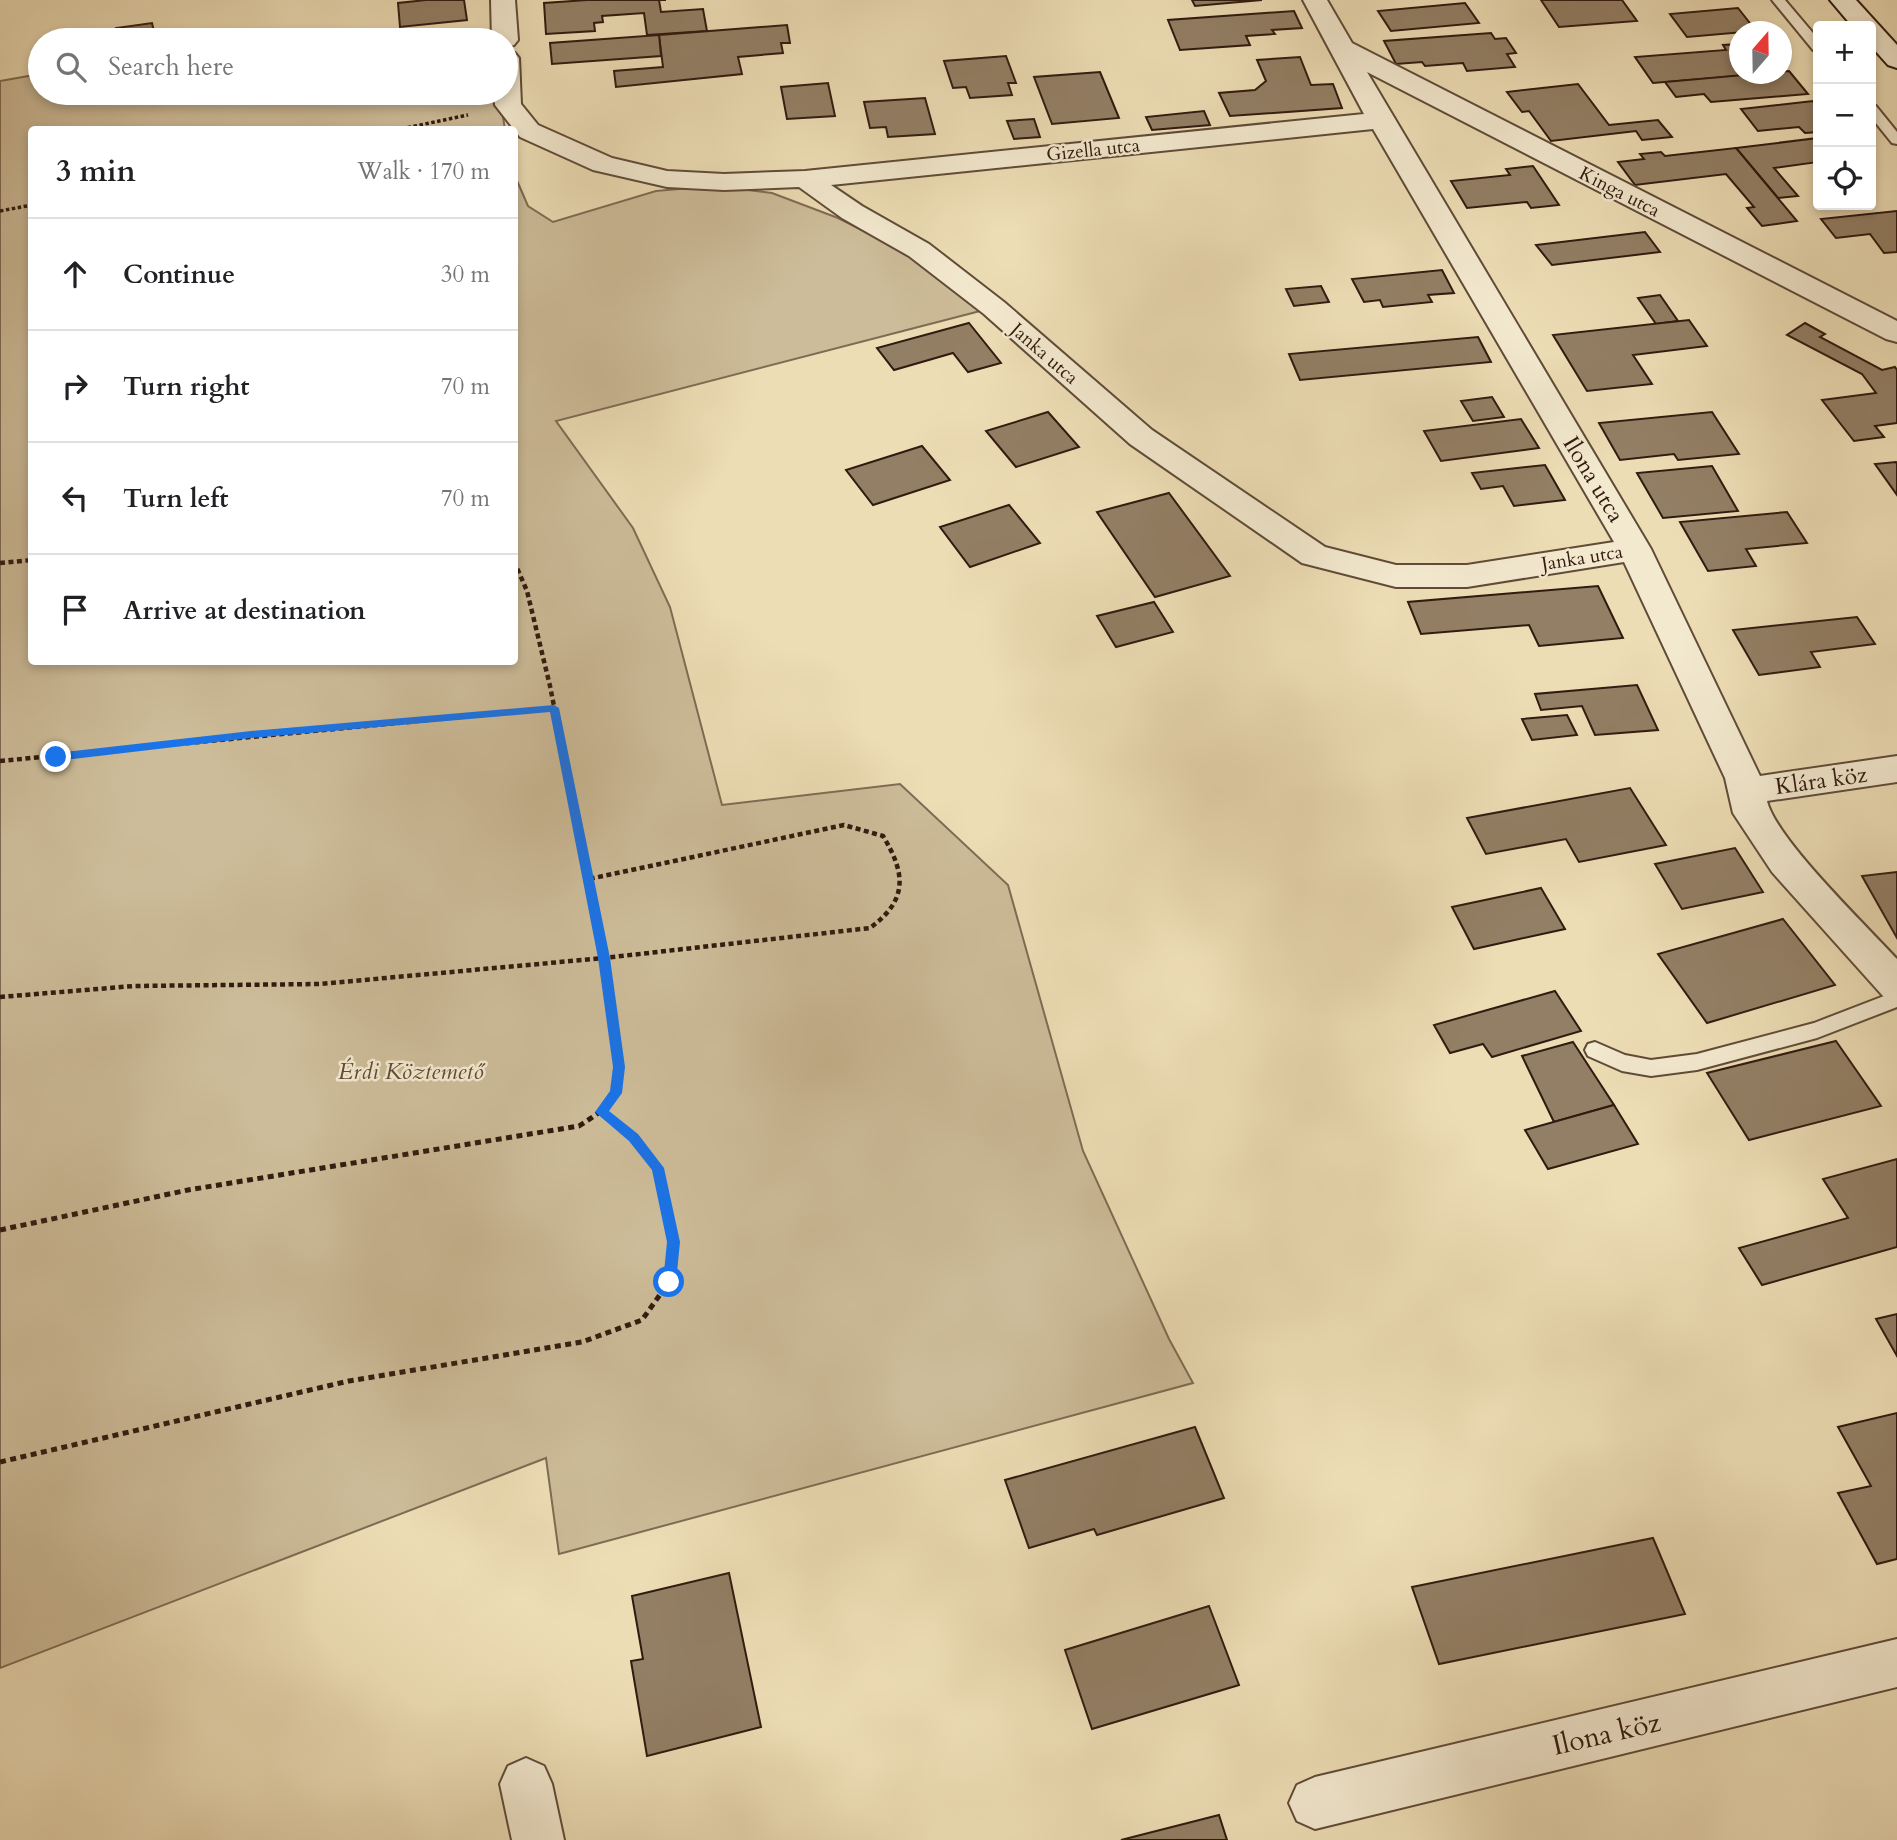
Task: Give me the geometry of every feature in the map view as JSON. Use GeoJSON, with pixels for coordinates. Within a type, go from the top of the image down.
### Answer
{"type":"FeatureCollection","features":[{"type":"Feature","properties":{"kind":"street"},"geometry":{"type":"LineString","coordinates":[[503,0],[504,28]]}},
{"type":"Feature","properties":{"kind":"street","name":"Ilona utca"},"geometry":{"type":"LineString","coordinates":[[1315,0],[1381,120],[1635,549],[1743,778],[1751,813],[1784,862],[1897,985]]}},
{"type":"Feature","properties":{"kind":"street"},"geometry":{"type":"LineString","coordinates":[[1842,0],[1861,21]]}},
{"type":"Feature","properties":{"kind":"street"},"geometry":{"type":"LineString","coordinates":[[1876,37],[1897,60]]}},
{"type":"Feature","properties":{"kind":"street","name":"Kinga utca"},"geometry":{"type":"LineString","coordinates":[[1343,49],[1897,332]]}},
{"type":"Feature","properties":{"kind":"street"},"geometry":{"type":"LineString","coordinates":[[508,105],[529,131],[603,164],[667,179],[724,182],[805,178]]}},
{"type":"Feature","properties":{"kind":"street","name":"Gizella utca"},"geometry":{"type":"LineString","coordinates":[[805,178],[1381,120]]}},
{"type":"Feature","properties":{"kind":"street","name":"Janka utca"},"geometry":{"type":"LineString","coordinates":[[805,178],[852,212],[919,250],[994,308],[1141,437],[1314,555],[1396,576],[1467,576],[1635,549]]}},
{"type":"Feature","properties":{"kind":"street","name":"Klára köz"},"geometry":{"type":"LineString","coordinates":[[1745,791],[1897,769]]}},
{"type":"Feature","properties":{"kind":"street","name":"Ilona köz"},"geometry":{"type":"LineString","coordinates":[[1315,1803],[1897,1664]]}},
{"type":"Feature","properties":{"kind":"street"},"geometry":{"type":"LineString","coordinates":[[526,1784],[538,1840]]}},
{"type":"Feature","properties":{"kind":"lane"},"geometry":{"type":"LineString","coordinates":[[1778,0],[1813,41]]}},
{"type":"Feature","properties":{"kind":"lane"},"geometry":{"type":"LineString","coordinates":[[1876,115],[1897,140]]}},
{"type":"Feature","properties":{"kind":"lane"},"geometry":{"type":"LineString","coordinates":[[1595,1051],[1622,1063],[1651,1068],[1698,1062],[1817,1030],[1897,999]]}},
{"type":"Feature","properties":{"kind":"path"},"geometry":{"type":"LineString","coordinates":[[415,126],[468,115]]}},
{"type":"Feature","properties":{"kind":"path"},"geometry":{"type":"LineString","coordinates":[[0,211],[28,206]]}},
{"type":"Feature","properties":{"kind":"path"},"geometry":{"type":"LineString","coordinates":[[0,563],[28,560]]}},
{"type":"Feature","properties":{"kind":"path"},"geometry":{"type":"LineString","coordinates":[[0,1230],[188,1190],[579,1126],[601,1112],[616,1093],[619,1067],[604,958],[554,708],[527,591],[518,570]]}},
{"type":"Feature","properties":{"kind":"path"},"geometry":{"type":"LineString","coordinates":[[0,761],[554,708]]}},
{"type":"Feature","properties":{"kind":"path"},"geometry":{"type":"LineString","coordinates":[[0,997],[134,986],[320,984],[604,958],[870,928],[890,913],[899,892],[897,859],[883,836],[844,825],[589,879]]}},
{"type":"Feature","properties":{"kind":"path"},"geometry":{"type":"LineString","coordinates":[[0,1462],[349,1381],[582,1342],[642,1320],[669,1282],[673,1242],[658,1168],[633,1138],[601,1112]]}},
{"type":"Feature","properties":{"kind":"green space","name":"Érdi Köztemető"},"geometry":{"type":"Polygon","coordinates":[[[28,76],[28,105],[501,105],[504,126],[28,126],[28,665],[518,665],[518,183],[528,206],[553,222],[656,191],[714,186],[772,193],[838,218],[910,254],[984,310],[556,421],[633,528],[670,607],[722,805],[900,784],[1008,885],[1083,1151],[1169,1339],[1193,1383],[559,1554],[546,1458],[0,1668],[0,81],[28,76]]]}},
{"type":"Feature","properties":{"kind":"building"},"geometry":{"type":"Polygon","coordinates":[[[464,0],[467,20],[400,27],[398,3],[464,0]]]}},
{"type":"Feature","properties":{"kind":"building"},"geometry":{"type":"Polygon","coordinates":[[[659,0],[661,12],[703,9],[707,31],[647,35],[644,13],[602,16],[603,22],[594,23],[595,31],[546,34],[544,3],[659,0]]]}},
{"type":"Feature","properties":{"kind":"building"},"geometry":{"type":"Polygon","coordinates":[[[1192,0],[1262,0],[1195,6],[1192,0]]]}},
{"type":"Feature","properties":{"kind":"building"},"geometry":{"type":"Polygon","coordinates":[[[1541,0],[1622,0],[1637,21],[1559,27],[1541,0]]]}},
{"type":"Feature","properties":{"kind":"building"},"geometry":{"type":"Polygon","coordinates":[[[1465,3],[1479,23],[1391,31],[1378,11],[1465,3]]]}},
{"type":"Feature","properties":{"kind":"building"},"geometry":{"type":"Polygon","coordinates":[[[1738,8],[1748,21],[1729,21],[1729,33],[1687,37],[1670,14],[1738,8]]]}},
{"type":"Feature","properties":{"kind":"building"},"geometry":{"type":"Polygon","coordinates":[[[1294,11],[1302,28],[1272,30],[1275,34],[1246,36],[1250,45],[1180,50],[1168,20],[1294,11]]]}},
{"type":"Feature","properties":{"kind":"building"},"geometry":{"type":"Polygon","coordinates":[[[152,23],[153,28],[116,28],[152,23]]]}},
{"type":"Feature","properties":{"kind":"building"},"geometry":{"type":"Polygon","coordinates":[[[787,25],[790,43],[781,43],[783,53],[738,57],[742,74],[616,87],[614,71],[663,67],[659,35],[787,25]]]}},
{"type":"Feature","properties":{"kind":"building"},"geometry":{"type":"Polygon","coordinates":[[[1491,33],[1495,39],[1506,38],[1516,53],[1507,54],[1515,67],[1467,71],[1463,63],[1425,66],[1422,62],[1396,64],[1384,41],[1491,33]]]}},
{"type":"Feature","properties":{"kind":"building"},"geometry":{"type":"Polygon","coordinates":[[[659,35],[661,56],[552,64],[550,43],[659,35]]]}},
{"type":"Feature","properties":{"kind":"building"},"geometry":{"type":"Polygon","coordinates":[[[1723,45],[1729,45],[1729,77],[1653,83],[1635,57],[1726,50],[1723,45]]]}},
{"type":"Feature","properties":{"kind":"building"},"geometry":{"type":"Polygon","coordinates":[[[1006,56],[1016,83],[1008,83],[1012,95],[970,98],[966,87],[953,88],[944,61],[1006,56]]]}},
{"type":"Feature","properties":{"kind":"building"},"geometry":{"type":"Polygon","coordinates":[[[1300,57],[1311,85],[1333,84],[1342,108],[1230,116],[1219,93],[1255,90],[1266,81],[1257,60],[1300,57]]]}},
{"type":"Feature","properties":{"kind":"building"},"geometry":{"type":"Polygon","coordinates":[[[1100,72],[1119,118],[1052,124],[1034,77],[1100,72]]]}},
{"type":"Feature","properties":{"kind":"building"},"geometry":{"type":"Polygon","coordinates":[[[1792,75],[1808,94],[1711,102],[1704,94],[1676,97],[1665,82],[1729,76],[1729,84],[1792,84],[1792,75]]]}},
{"type":"Feature","properties":{"kind":"building"},"geometry":{"type":"Polygon","coordinates":[[[828,83],[835,116],[787,119],[781,87],[828,83]]]}},
{"type":"Feature","properties":{"kind":"building"},"geometry":{"type":"Polygon","coordinates":[[[1578,84],[1609,125],[1658,120],[1672,137],[1642,140],[1636,131],[1551,141],[1529,111],[1522,112],[1507,92],[1578,84]]]}},
{"type":"Feature","properties":{"kind":"building"},"geometry":{"type":"Polygon","coordinates":[[[925,98],[935,134],[888,137],[886,127],[870,128],[864,102],[925,98]]]}},
{"type":"Feature","properties":{"kind":"building"},"geometry":{"type":"Polygon","coordinates":[[[1813,101],[1813,132],[1805,133],[1799,127],[1758,131],[1741,109],[1813,101]]]}},
{"type":"Feature","properties":{"kind":"building"},"geometry":{"type":"Polygon","coordinates":[[[1204,111],[1210,125],[1152,130],[1146,117],[1204,111]]]}},
{"type":"Feature","properties":{"kind":"building"},"geometry":{"type":"Polygon","coordinates":[[[1034,119],[1040,137],[1014,139],[1007,121],[1034,119]]]}},
{"type":"Feature","properties":{"kind":"building"},"geometry":{"type":"Polygon","coordinates":[[[1813,139],[1813,163],[1774,168],[1798,196],[1778,198],[1736,148],[1813,139]]]}},
{"type":"Feature","properties":{"kind":"building"},"geometry":{"type":"Polygon","coordinates":[[[1736,148],[1797,221],[1762,226],[1747,208],[1754,207],[1726,174],[1635,185],[1618,162],[1644,159],[1640,154],[1661,152],[1665,156],[1736,148]]]}},
{"type":"Feature","properties":{"kind":"building"},"geometry":{"type":"Polygon","coordinates":[[[1533,166],[1559,205],[1531,208],[1527,202],[1467,208],[1451,181],[1510,175],[1506,169],[1533,166]]]}},
{"type":"Feature","properties":{"kind":"building"},"geometry":{"type":"Polygon","coordinates":[[[1897,211],[1897,252],[1884,253],[1870,234],[1836,238],[1821,219],[1897,211]]]}},
{"type":"Feature","properties":{"kind":"building"},"geometry":{"type":"Polygon","coordinates":[[[1645,232],[1660,252],[1552,265],[1536,245],[1645,232]]]}},
{"type":"Feature","properties":{"kind":"building"},"geometry":{"type":"Polygon","coordinates":[[[1442,270],[1454,293],[1428,295],[1432,302],[1383,307],[1380,300],[1364,302],[1352,279],[1442,270]]]}},
{"type":"Feature","properties":{"kind":"building"},"geometry":{"type":"Polygon","coordinates":[[[1321,286],[1329,302],[1294,306],[1286,289],[1321,286]]]}},
{"type":"Feature","properties":{"kind":"building"},"geometry":{"type":"Polygon","coordinates":[[[1660,295],[1678,321],[1656,324],[1638,298],[1660,295]]]}},
{"type":"Feature","properties":{"kind":"building"},"geometry":{"type":"Polygon","coordinates":[[[1689,320],[1707,346],[1633,355],[1652,384],[1587,391],[1553,335],[1689,320]]]}},
{"type":"Feature","properties":{"kind":"building"},"geometry":{"type":"Polygon","coordinates":[[[969,323],[1001,363],[968,372],[953,353],[894,370],[877,348],[969,323]]]}},
{"type":"Feature","properties":{"kind":"building"},"geometry":{"type":"Polygon","coordinates":[[[1805,323],[1825,334],[1820,337],[1882,370],[1895,367],[1897,423],[1875,426],[1884,437],[1854,441],[1822,400],[1876,393],[1862,374],[1787,335],[1805,323]]]}},
{"type":"Feature","properties":{"kind":"building"},"geometry":{"type":"Polygon","coordinates":[[[1478,337],[1491,362],[1300,380],[1289,354],[1478,337]]]}},
{"type":"Feature","properties":{"kind":"building"},"geometry":{"type":"Polygon","coordinates":[[[1492,397],[1504,417],[1473,421],[1461,401],[1492,397]]]}},
{"type":"Feature","properties":{"kind":"building"},"geometry":{"type":"Polygon","coordinates":[[[1048,412],[1079,447],[1016,467],[986,431],[1048,412]]]}},
{"type":"Feature","properties":{"kind":"building"},"geometry":{"type":"Polygon","coordinates":[[[1712,412],[1739,454],[1678,460],[1674,454],[1620,460],[1599,423],[1712,412]]]}},
{"type":"Feature","properties":{"kind":"building"},"geometry":{"type":"Polygon","coordinates":[[[1521,419],[1539,448],[1441,461],[1424,431],[1521,419]]]}},
{"type":"Feature","properties":{"kind":"building"},"geometry":{"type":"Polygon","coordinates":[[[922,446],[950,480],[873,505],[846,470],[922,446]]]}},
{"type":"Feature","properties":{"kind":"building"},"geometry":{"type":"Polygon","coordinates":[[[1875,464],[1897,464],[1897,495],[1875,464]]]}},
{"type":"Feature","properties":{"kind":"building"},"geometry":{"type":"Polygon","coordinates":[[[1545,465],[1565,500],[1514,506],[1503,486],[1481,489],[1472,473],[1545,465]]]}},
{"type":"Feature","properties":{"kind":"building"},"geometry":{"type":"Polygon","coordinates":[[[1712,466],[1738,511],[1663,518],[1637,473],[1712,466]]]}},
{"type":"Feature","properties":{"kind":"building"},"geometry":{"type":"Polygon","coordinates":[[[1169,493],[1230,576],[1155,597],[1097,512],[1169,493]]]}},
{"type":"Feature","properties":{"kind":"building"},"geometry":{"type":"Polygon","coordinates":[[[1009,505],[1040,543],[970,567],[940,527],[1009,505]]]}},
{"type":"Feature","properties":{"kind":"building"},"geometry":{"type":"Polygon","coordinates":[[[1787,512],[1807,543],[1746,549],[1756,566],[1708,571],[1680,522],[1787,512]]]}},
{"type":"Feature","properties":{"kind":"building"},"geometry":{"type":"Polygon","coordinates":[[[1598,586],[1623,638],[1539,646],[1529,625],[1421,634],[1408,602],[1598,586]]]}},
{"type":"Feature","properties":{"kind":"building"},"geometry":{"type":"Polygon","coordinates":[[[1154,602],[1173,632],[1116,647],[1097,616],[1154,602]]]}},
{"type":"Feature","properties":{"kind":"building"},"geometry":{"type":"Polygon","coordinates":[[[1857,617],[1875,644],[1811,652],[1820,667],[1759,675],[1733,630],[1857,617]]]}},
{"type":"Feature","properties":{"kind":"building"},"geometry":{"type":"Polygon","coordinates":[[[1637,685],[1658,730],[1595,735],[1582,706],[1541,710],[1535,694],[1637,685]]]}},
{"type":"Feature","properties":{"kind":"building"},"geometry":{"type":"Polygon","coordinates":[[[1567,715],[1577,735],[1532,740],[1522,719],[1567,715]]]}},
{"type":"Feature","properties":{"kind":"building"},"geometry":{"type":"Polygon","coordinates":[[[1630,788],[1666,845],[1579,862],[1566,839],[1486,854],[1467,818],[1630,788]]]}},
{"type":"Feature","properties":{"kind":"building"},"geometry":{"type":"Polygon","coordinates":[[[1735,848],[1763,892],[1682,909],[1655,864],[1735,848]]]}},
{"type":"Feature","properties":{"kind":"building"},"geometry":{"type":"Polygon","coordinates":[[[1897,872],[1897,938],[1862,876],[1897,872]]]}},
{"type":"Feature","properties":{"kind":"building"},"geometry":{"type":"Polygon","coordinates":[[[1541,888],[1565,929],[1474,949],[1452,907],[1541,888]]]}},
{"type":"Feature","properties":{"kind":"building"},"geometry":{"type":"Polygon","coordinates":[[[1783,919],[1835,985],[1707,1023],[1658,954],[1783,919]]]}},
{"type":"Feature","properties":{"kind":"building"},"geometry":{"type":"Polygon","coordinates":[[[1555,991],[1581,1031],[1492,1057],[1483,1044],[1450,1053],[1434,1025],[1555,991]]]}},
{"type":"Feature","properties":{"kind":"building"},"geometry":{"type":"Polygon","coordinates":[[[1836,1041],[1881,1106],[1749,1140],[1707,1073],[1836,1041]]]}},
{"type":"Feature","properties":{"kind":"building"},"geometry":{"type":"Polygon","coordinates":[[[1573,1042],[1614,1105],[1554,1122],[1522,1056],[1573,1042]]]}},
{"type":"Feature","properties":{"kind":"building"},"geometry":{"type":"Polygon","coordinates":[[[1614,1105],[1638,1144],[1548,1169],[1525,1130],[1614,1105]]]}},
{"type":"Feature","properties":{"kind":"building"},"geometry":{"type":"Polygon","coordinates":[[[1897,1159],[1897,1247],[1762,1285],[1739,1248],[1848,1218],[1823,1179],[1897,1159]]]}},
{"type":"Feature","properties":{"kind":"building"},"geometry":{"type":"Polygon","coordinates":[[[1897,1314],[1897,1356],[1876,1319],[1897,1314]]]}},
{"type":"Feature","properties":{"kind":"building"},"geometry":{"type":"Polygon","coordinates":[[[1897,1413],[1897,1559],[1877,1564],[1838,1493],[1871,1486],[1838,1427],[1897,1413]]]}},
{"type":"Feature","properties":{"kind":"building"},"geometry":{"type":"Polygon","coordinates":[[[1195,1427],[1224,1498],[1097,1535],[1094,1529],[1029,1548],[1005,1480],[1195,1427]]]}},
{"type":"Feature","properties":{"kind":"building"},"geometry":{"type":"Polygon","coordinates":[[[1653,1538],[1685,1614],[1439,1664],[1412,1587],[1653,1538]]]}},
{"type":"Feature","properties":{"kind":"building"},"geometry":{"type":"Polygon","coordinates":[[[729,1573],[761,1727],[647,1756],[631,1661],[643,1659],[632,1596],[729,1573]]]}},
{"type":"Feature","properties":{"kind":"building"},"geometry":{"type":"Polygon","coordinates":[[[1209,1606],[1239,1685],[1092,1729],[1065,1650],[1209,1606]]]}},
{"type":"Feature","properties":{"kind":"building"},"geometry":{"type":"Polygon","coordinates":[[[1219,1815],[1227,1840],[1121,1840],[1219,1815]]]}},
{"type":"Feature","properties":{"kind":"route"},"geometry":{"type":"LineString","coordinates":[[56,757],[251,735],[554,708],[604,958],[619,1067],[616,1093],[601,1112],[633,1138],[658,1168],[673,1242],[669,1282]]}}]}
